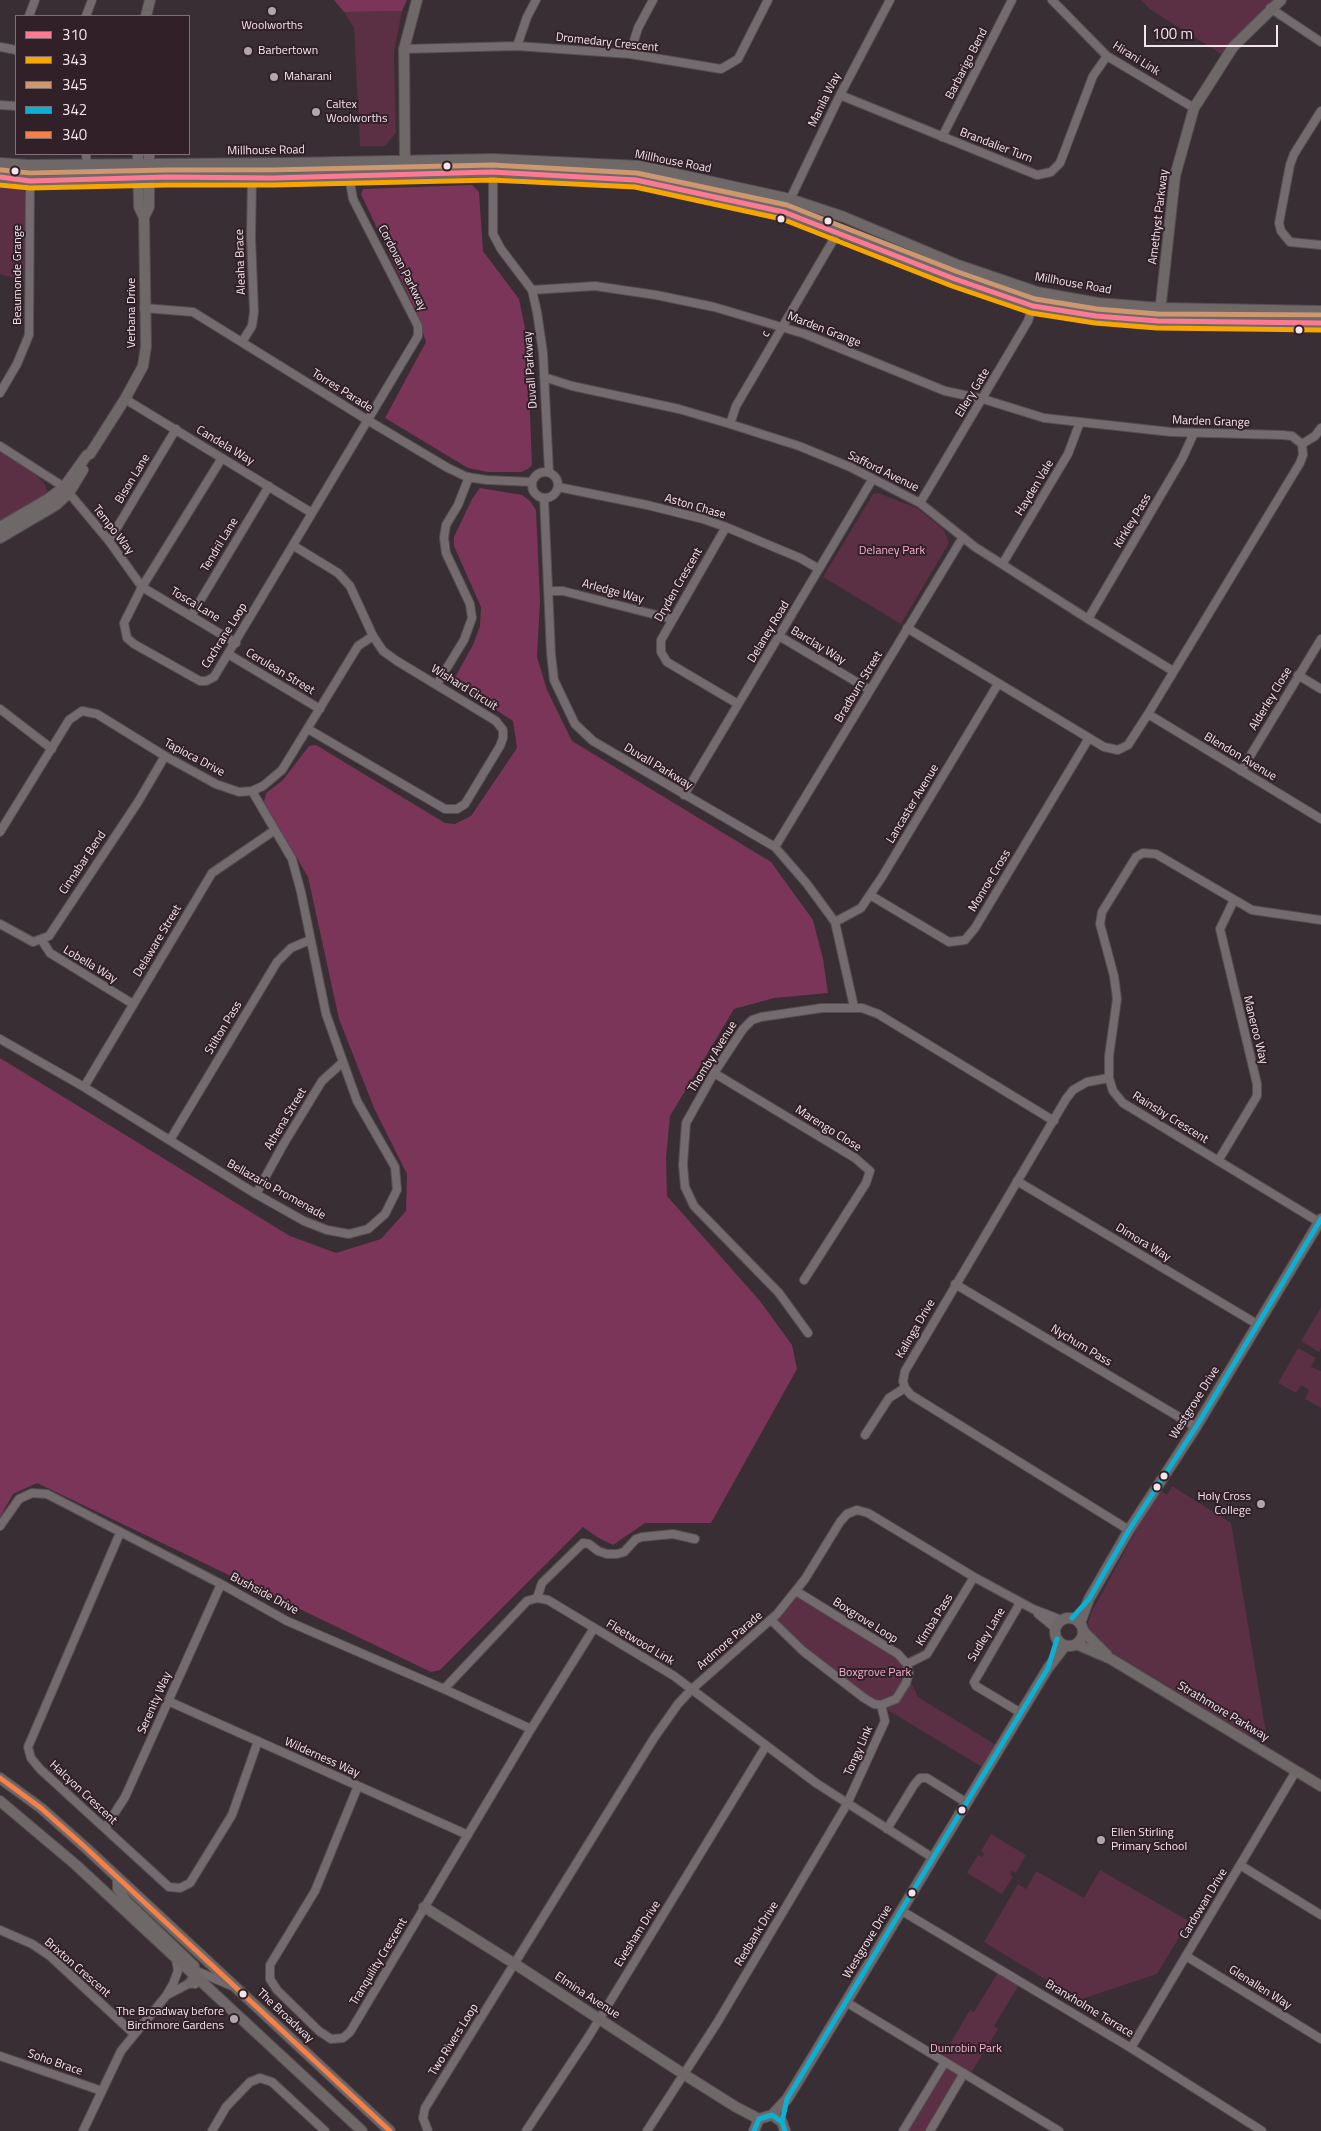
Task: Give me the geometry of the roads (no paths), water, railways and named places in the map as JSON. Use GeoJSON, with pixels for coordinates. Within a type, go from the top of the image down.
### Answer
{"type":"FeatureCollection","features":[{"type":"Feature","properties":{"kind":"main road"},"geometry":{"type":"LineString","coordinates":[[146,15],[150,0]]}},
{"type":"Feature","properties":{"kind":"main road"},"geometry":{"type":"LineString","coordinates":[[406,174],[404,49],[417,0]]}},
{"type":"Feature","properties":{"kind":"main road","name":"Amethyst Parkway"},"geometry":{"type":"LineString","coordinates":[[1158,321],[1175,176],[1194,108],[1233,47],[1270,8],[1281,0]]}},
{"type":"Feature","properties":{"kind":"main road","name":"Millhouse Road"},"geometry":{"type":"LineString","coordinates":[[0,163],[87,165],[143,159],[405,162],[493,159],[640,166],[790,199],[844,217],[958,265],[1036,292],[1098,303],[1160,308],[1321,311]]}},
{"type":"Feature","properties":{"kind":"main road","name":"Verbana Drive"},"geometry":{"type":"LineString","coordinates":[[0,538],[43,514],[66,490],[138,376],[145,357],[144,217],[149,207],[149,178],[143,159]]}},
{"type":"Feature","properties":{"kind":"main road","name":"Verbana Drive"},"geometry":{"type":"LineString","coordinates":[[143,159],[138,178],[139,207],[144,217]]}},
{"type":"Feature","properties":{"kind":"main road"},"geometry":{"type":"LineString","coordinates":[[636,180],[640,166]]}},
{"type":"Feature","properties":{"kind":"main road","name":"Millhouse Road"},"geometry":{"type":"LineString","coordinates":[[0,177],[30,181],[492,172],[636,180],[784,212],[955,279],[1033,306],[1096,316],[1158,321],[1321,323]]}},
{"type":"Feature","properties":{"kind":"main road","name":"Verbana Drive"},"geometry":{"type":"LineString","coordinates":[[0,527],[66,490]]}},
{"type":"Feature","properties":{"kind":"main road","name":"Westgrove Drive"},"geometry":{"type":"LineString","coordinates":[[1076,1644],[1082,1638],[1078,1624],[1089,1599],[1129,1530],[1196,1427],[1320,1221]]}},
{"type":"Feature","properties":{"kind":"main road"},"geometry":{"type":"LineString","coordinates":[[1058,1624],[1078,1624]]}},
{"type":"Feature","properties":{"kind":"main road","name":"Westgrove Drive"},"geometry":{"type":"LineString","coordinates":[[1048,1668],[1058,1624]]}},
{"type":"Feature","properties":{"kind":"main road","name":"Strathmore Parkway"},"geometry":{"type":"LineString","coordinates":[[1078,1624],[1112,1659]]}},
{"type":"Feature","properties":{"kind":"main road"},"geometry":{"type":"LineString","coordinates":[[1056,1639],[1065,1646],[1076,1644]]}},
{"type":"Feature","properties":{"kind":"main road","name":"Strathmore Parkway"},"geometry":{"type":"LineString","coordinates":[[1076,1644],[1112,1659],[1321,1786]]}},
{"type":"Feature","properties":{"kind":"main road","name":"Westgrove Drive"},"geometry":{"type":"LineString","coordinates":[[772,2115],[787,2099],[1048,1668],[1065,1646]]}},
{"type":"Feature","properties":{"kind":"main road","name":"The Broadway"},"geometry":{"type":"LineString","coordinates":[[0,1778],[41,1808],[390,2131]]}},
{"type":"Feature","properties":{"kind":"main road","name":"The Broadway"},"geometry":{"type":"LineString","coordinates":[[0,1800],[76,1865],[192,1975],[362,2131]]}},
{"type":"Feature","properties":{"kind":"main road","name":"The Broadway"},"geometry":{"type":"LineString","coordinates":[[118,1878],[118,1889],[126,1901],[191,1962],[192,1975]]}},
{"type":"Feature","properties":{"kind":"main road","name":"Elmina Avenue"},"geometry":{"type":"LineString","coordinates":[[424,1907],[736,2107],[756,2125]]}},
{"type":"Feature","properties":{"kind":"main road","name":"Westgrove Drive"},"geometry":{"type":"LineString","coordinates":[[784,2129],[787,2099]]}},
{"type":"Feature","properties":{"kind":"main road"},"geometry":{"type":"LineString","coordinates":[[756,2125],[772,2115],[784,2129]]}},
{"type":"Feature","properties":{"kind":"street"},"geometry":{"type":"LineString","coordinates":[[29,15],[35,0]]}},
{"type":"Feature","properties":{"kind":"street"},"geometry":{"type":"LineString","coordinates":[[86,15],[92,0]]}},
{"type":"Feature","properties":{"kind":"street"},"geometry":{"type":"LineString","coordinates":[[517,46],[527,17],[536,0]]}},
{"type":"Feature","properties":{"kind":"street"},"geometry":{"type":"LineString","coordinates":[[630,54],[638,28],[653,0]]}},
{"type":"Feature","properties":{"kind":"street","name":"Dromedary Crescent"},"geometry":{"type":"LineString","coordinates":[[404,49],[517,46],[630,54],[721,69],[738,59],[768,0]]}},
{"type":"Feature","properties":{"kind":"street","name":"Manila Way"},"geometry":{"type":"LineString","coordinates":[[784,212],[840,95],[890,0]]}},
{"type":"Feature","properties":{"kind":"street","name":"Barbarigo Bend"},"geometry":{"type":"LineString","coordinates":[[942,137],[1012,0]]}},
{"type":"Feature","properties":{"kind":"street","name":"Hirani Link"},"geometry":{"type":"LineString","coordinates":[[1052,0],[1107,56],[1194,108]]}},
{"type":"Feature","properties":{"kind":"street"},"geometry":{"type":"LineString","coordinates":[[1270,8],[1321,42]]}},
{"type":"Feature","properties":{"kind":"street"},"geometry":{"type":"LineString","coordinates":[[0,47],[15,50]]}},
{"type":"Feature","properties":{"kind":"street","name":"Brandalier Turn"},"geometry":{"type":"LineString","coordinates":[[840,95],[1037,174],[1050,172],[1060,163],[1093,76],[1107,56]]}},
{"type":"Feature","properties":{"kind":"street"},"geometry":{"type":"LineString","coordinates":[[0,105],[15,106]]}},
{"type":"Feature","properties":{"kind":"street"},"geometry":{"type":"LineString","coordinates":[[1321,111],[1294,154],[1290,165],[1279,223],[1281,231],[1290,242],[1321,245]]}},
{"type":"Feature","properties":{"kind":"street"},"geometry":{"type":"LineString","coordinates":[[86,155],[87,165]]}},
{"type":"Feature","properties":{"kind":"street","name":"Duvall Parkway"},"geometry":{"type":"LineString","coordinates":[[493,159],[493,234],[500,249],[532,290],[543,353],[549,472]]}},
{"type":"Feature","properties":{"kind":"street","name":"Cordovan Parkway"},"geometry":{"type":"LineString","coordinates":[[349,176],[353,199],[418,326],[418,336],[369,422]]}},
{"type":"Feature","properties":{"kind":"street","name":"Aleaha Brace"},"geometry":{"type":"LineString","coordinates":[[242,342],[252,326],[254,312],[251,236],[252,178]]}},
{"type":"Feature","properties":{"kind":"street","name":"Beaumonde Grange"},"geometry":{"type":"LineString","coordinates":[[0,393],[17,364],[29,335],[30,181]]}},
{"type":"Feature","properties":{"kind":"street","name":"c"},"geometry":{"type":"LineString","coordinates":[[730,424],[736,406],[838,232]]}},
{"type":"Feature","properties":{"kind":"street","name":"Marden Grange"},"geometry":{"type":"LineString","coordinates":[[532,290],[595,286],[656,295],[714,307],[805,334],[945,391],[983,399],[1044,418],[1171,432],[1283,435],[1292,436],[1302,444]]}},
{"type":"Feature","properties":{"kind":"street","name":"Ellery Gate"},"geometry":{"type":"LineString","coordinates":[[920,502],[1028,321],[1036,292]]}},
{"type":"Feature","properties":{"kind":"street","name":"Torres Parade"},"geometry":{"type":"LineString","coordinates":[[144,308],[169,308],[192,312],[369,422],[448,468],[469,477],[487,480],[532,482]]}},
{"type":"Feature","properties":{"kind":"street","name":"Safford Avenue"},"geometry":{"type":"LineString","coordinates":[[544,377],[572,386],[679,409],[799,446],[850,467],[872,480],[920,502],[954,528],[963,538],[1088,619],[1174,670]]}},
{"type":"Feature","properties":{"kind":"street","name":"Candela Way"},"geometry":{"type":"LineString","coordinates":[[125,399],[312,512]]}},
{"type":"Feature","properties":{"kind":"street","name":"Cochrane Loop"},"geometry":{"type":"LineString","coordinates":[[222,458],[142,587],[124,623],[128,638],[134,644],[200,681],[206,681],[214,677],[294,546],[312,512],[369,422]]}},
{"type":"Feature","properties":{"kind":"street","name":"Hayden Vale"},"geometry":{"type":"LineString","coordinates":[[1002,563],[1068,454],[1080,422]]}},
{"type":"Feature","properties":{"kind":"street"},"geometry":{"type":"LineString","coordinates":[[907,628],[1104,747],[1118,750],[1128,745],[1148,714],[1300,463],[1303,455],[1302,444],[1315,436],[1321,428]]}},
{"type":"Feature","properties":{"kind":"street","name":"Bison Lane"},"geometry":{"type":"LineString","coordinates":[[108,541],[176,429]]}},
{"type":"Feature","properties":{"kind":"street","name":"Kirkley Pass"},"geometry":{"type":"LineString","coordinates":[[1088,619],[1182,460],[1194,433]]}},
{"type":"Feature","properties":{"kind":"street"},"geometry":{"type":"LineString","coordinates":[[0,446],[66,490]]}},
{"type":"Feature","properties":{"kind":"street"},"geometry":{"type":"LineString","coordinates":[[542,472],[549,472],[555,477],[558,488],[553,496],[544,498],[535,494],[532,482],[542,472]]}},
{"type":"Feature","properties":{"kind":"street"},"geometry":{"type":"LineString","coordinates":[[437,684],[464,640],[472,618],[470,604],[446,553],[444,538],[446,525],[458,505],[469,477]]}},
{"type":"Feature","properties":{"kind":"street","name":"Delaney Road"},"geometry":{"type":"LineString","coordinates":[[684,795],[872,480]]}},
{"type":"Feature","properties":{"kind":"street","name":"Tendril Lane"},"geometry":{"type":"LineString","coordinates":[[191,616],[269,486]]}},
{"type":"Feature","properties":{"kind":"street","name":"Aston Chase"},"geometry":{"type":"LineString","coordinates":[[558,488],[648,505],[726,527],[800,558],[819,569]]}},
{"type":"Feature","properties":{"kind":"street","name":"Tempo Way"},"geometry":{"type":"LineString","coordinates":[[66,490],[108,541],[142,587]]}},
{"type":"Feature","properties":{"kind":"street","name":"Duvall Parkway"},"geometry":{"type":"LineString","coordinates":[[544,498],[554,680],[575,724],[593,741],[775,848],[807,884],[835,922],[854,1007]]}},
{"type":"Feature","properties":{"kind":"street","name":"Dryden Crescent"},"geometry":{"type":"LineString","coordinates":[[726,527],[661,640],[661,652],[667,662],[738,704]]}},
{"type":"Feature","properties":{"kind":"street","name":"Bradburn Street"},"geometry":{"type":"LineString","coordinates":[[775,848],[963,538]]}},
{"type":"Feature","properties":{"kind":"street","name":"Wishard Circuit"},"geometry":{"type":"LineString","coordinates":[[294,546],[338,573],[350,586],[373,636],[384,651],[496,721],[503,730],[503,738],[465,804],[457,810],[438,806],[308,729]]}},
{"type":"Feature","properties":{"kind":"street","name":"Tosca Lane"},"geometry":{"type":"LineString","coordinates":[[142,587],[236,643]]}},
{"type":"Feature","properties":{"kind":"street","name":"Arledge Way"},"geometry":{"type":"LineString","coordinates":[[548,591],[563,591],[672,619]]}},
{"type":"Feature","properties":{"kind":"street"},"geometry":{"type":"LineString","coordinates":[[252,791],[273,780],[282,770],[358,646],[373,636]]}},
{"type":"Feature","properties":{"kind":"street","name":"Barclay Way"},"geometry":{"type":"LineString","coordinates":[[780,636],[870,690]]}},
{"type":"Feature","properties":{"kind":"street","name":"Alderley Close"},"geometry":{"type":"LineString","coordinates":[[1241,770],[1321,638]]}},
{"type":"Feature","properties":{"kind":"street","name":"Cerulean Street"},"geometry":{"type":"LineString","coordinates":[[228,654],[320,709]]}},
{"type":"Feature","properties":{"kind":"street"},"geometry":{"type":"LineString","coordinates":[[1298,675],[1321,689]]}},
{"type":"Feature","properties":{"kind":"street","name":"Lancaster Avenue"},"geometry":{"type":"LineString","coordinates":[[835,922],[861,908],[870,895],[998,684]]}},
{"type":"Feature","properties":{"kind":"street"},"geometry":{"type":"LineString","coordinates":[[0,710],[52,749]]}},
{"type":"Feature","properties":{"kind":"street","name":"Tapioca Drive"},"geometry":{"type":"LineString","coordinates":[[0,832],[69,720],[82,711],[97,714],[165,756],[216,784],[239,792],[252,791]]}},
{"type":"Feature","properties":{"kind":"street","name":"Blendon Avenue"},"geometry":{"type":"LineString","coordinates":[[1148,714],[1321,819]]}},
{"type":"Feature","properties":{"kind":"street","name":"Monroe Cross"},"geometry":{"type":"LineString","coordinates":[[870,895],[949,942],[966,940],[1089,738]]}},
{"type":"Feature","properties":{"kind":"street","name":"Cinnabar Bend"},"geometry":{"type":"LineString","coordinates":[[41,939],[49,936],[138,802],[165,756]]}},
{"type":"Feature","properties":{"kind":"street","name":"Bellazario Promenade"},"geometry":{"type":"LineString","coordinates":[[0,1039],[84,1087],[256,1194],[304,1220],[327,1230],[349,1234],[368,1229],[385,1214],[397,1190],[395,1167],[357,1101],[326,1014],[301,892],[292,859],[252,791]]}},
{"type":"Feature","properties":{"kind":"street","name":"Delaware Street"},"geometry":{"type":"LineString","coordinates":[[84,1087],[212,873],[275,830]]}},
{"type":"Feature","properties":{"kind":"street"},"geometry":{"type":"LineString","coordinates":[[1109,1078],[1109,1056],[1117,999],[1114,976],[1100,924],[1102,912],[1136,856],[1156,854],[1252,910],[1321,920]]}},
{"type":"Feature","properties":{"kind":"street","name":"Maneroo Way"},"geometry":{"type":"LineString","coordinates":[[1218,1161],[1257,1096],[1257,1084],[1220,929],[1234,900]]}},
{"type":"Feature","properties":{"kind":"street"},"geometry":{"type":"LineString","coordinates":[[0,924],[34,942],[41,939]]}},
{"type":"Feature","properties":{"kind":"street","name":"Lobella Way"},"geometry":{"type":"LineString","coordinates":[[41,939],[50,953],[133,1004]]}},
{"type":"Feature","properties":{"kind":"street","name":"Stilton Pass"},"geometry":{"type":"LineString","coordinates":[[170,1140],[276,962],[291,948],[310,940]]}},
{"type":"Feature","properties":{"kind":"street","name":"Thomby Avenue"},"geometry":{"type":"LineString","coordinates":[[808,1333],[779,1292],[694,1206],[685,1187],[683,1164],[686,1123],[714,1073],[743,1029],[752,1020],[822,1008],[862,1008],[878,1014],[1054,1120]]}},
{"type":"Feature","properties":{"kind":"street","name":"Athena Street"},"geometry":{"type":"LineString","coordinates":[[256,1194],[282,1145],[322,1081],[343,1062]]}},
{"type":"Feature","properties":{"kind":"street","name":"Marengo Close"},"geometry":{"type":"LineString","coordinates":[[714,1073],[855,1158],[870,1171],[866,1183],[804,1280]]}},
{"type":"Feature","properties":{"kind":"street","name":"Kalinga Drive"},"geometry":{"type":"LineString","coordinates":[[905,1388],[903,1381],[905,1371],[1054,1120],[1074,1090],[1087,1082],[1109,1078]]}},
{"type":"Feature","properties":{"kind":"street","name":"Rainsby Crescent"},"geometry":{"type":"LineString","coordinates":[[1109,1078],[1113,1091],[1124,1102],[1218,1161],[1320,1221]]}},
{"type":"Feature","properties":{"kind":"street","name":"Dimora Way"},"geometry":{"type":"LineString","coordinates":[[1017,1181],[1257,1324]]}},
{"type":"Feature","properties":{"kind":"street","name":"Nychum Pass"},"geometry":{"type":"LineString","coordinates":[[955,1284],[1196,1427]]}},
{"type":"Feature","properties":{"kind":"street"},"geometry":{"type":"LineString","coordinates":[[866,1435],[889,1398],[905,1388],[911,1395],[1129,1530]]}},
{"type":"Feature","properties":{"kind":"street","name":"Bushside Drive"},"geometry":{"type":"LineString","coordinates":[[0,1526],[20,1499],[26,1495],[39,1492],[47,1494],[221,1584],[287,1621],[444,1688],[531,1729]]}},
{"type":"Feature","properties":{"kind":"street","name":"Ardmore Parade"},"geometry":{"type":"LineString","coordinates":[[515,1964],[654,1738],[678,1704],[691,1690],[771,1620],[796,1591],[847,1514],[857,1510],[868,1513],[974,1577],[1058,1624]]}},
{"type":"Feature","properties":{"kind":"street","name":"Halcyon Crescent"},"geometry":{"type":"LineString","coordinates":[[120,1532],[28,1747],[31,1758],[40,1769],[169,1887],[180,1888],[190,1883],[232,1815],[258,1741]]}},
{"type":"Feature","properties":{"kind":"street"},"geometry":{"type":"LineString","coordinates":[[444,1688],[526,1601],[537,1598],[542,1583],[583,1543],[589,1544],[598,1551],[607,1554],[617,1554],[624,1552],[636,1540],[642,1537],[673,1534],[695,1539]]}},
{"type":"Feature","properties":{"kind":"street","name":"Kimba Pass"},"geometry":{"type":"LineString","coordinates":[[907,1664],[922,1659],[927,1654],[974,1577]]}},
{"type":"Feature","properties":{"kind":"street","name":"Serenity Way"},"geometry":{"type":"LineString","coordinates":[[105,1828],[125,1797],[221,1584]]}},
{"type":"Feature","properties":{"kind":"street","name":"Boxgrove Loop"},"geometry":{"type":"LineString","coordinates":[[796,1591],[898,1654],[907,1664]]}},
{"type":"Feature","properties":{"kind":"street","name":"Fleetwood Link"},"geometry":{"type":"LineString","coordinates":[[537,1598],[548,1600],[674,1676],[766,1746],[847,1804],[933,1858]]}},
{"type":"Feature","properties":{"kind":"street","name":"Sudley Lane"},"geometry":{"type":"LineString","coordinates":[[1020,1603],[974,1682],[976,1686],[1021,1713]]}},
{"type":"Feature","properties":{"kind":"street"},"geometry":{"type":"LineString","coordinates":[[771,1620],[811,1658],[874,1704],[881,1705],[896,1699],[906,1683],[909,1673],[907,1664]]}},
{"type":"Feature","properties":{"kind":"street","name":"Tranquility Crescent"},"geometry":{"type":"LineString","coordinates":[[358,1786],[315,1891],[270,1965],[270,1980],[276,1990],[319,2031],[331,2039],[343,2038],[350,2032],[531,1729],[594,1628]]}},
{"type":"Feature","properties":{"kind":"street","name":"Wilderness Way"},"geometry":{"type":"LineString","coordinates":[[168,1701],[468,1835]]}},
{"type":"Feature","properties":{"kind":"street","name":"Tongy Link"},"geometry":{"type":"LineString","coordinates":[[847,1804],[885,1721],[881,1705]]}},
{"type":"Feature","properties":{"kind":"street","name":"Evesham Drive"},"geometry":{"type":"LineString","coordinates":[[526,2131],[599,2019],[766,1746]]}},
{"type":"Feature","properties":{"kind":"street","name":"Cardowan Drive"},"geometry":{"type":"LineString","coordinates":[[1131,2048],[1296,1771]]}},
{"type":"Feature","properties":{"kind":"street"},"geometry":{"type":"LineString","coordinates":[[887,1830],[920,1778],[926,1778],[967,1803]]}},
{"type":"Feature","properties":{"kind":"street","name":"Redbank Drive"},"geometry":{"type":"LineString","coordinates":[[685,2075],[847,1804]]}},
{"type":"Feature","properties":{"kind":"street"},"geometry":{"type":"LineString","coordinates":[[1240,1865],[1321,1915]]}},
{"type":"Feature","properties":{"kind":"street","name":"Branxholme Terrace"},"geometry":{"type":"LineString","coordinates":[[902,1911],[1131,2048],[1262,2131]]}},
{"type":"Feature","properties":{"kind":"street","name":"Brixton Crescent"},"geometry":{"type":"LineString","coordinates":[[0,1930],[32,1944],[50,1956],[134,2034]]}},
{"type":"Feature","properties":{"kind":"street","name":"Glenallen Way"},"geometry":{"type":"LineString","coordinates":[[1186,1956],[1321,2039]]}},
{"type":"Feature","properties":{"kind":"street"},"geometry":{"type":"LineString","coordinates":[[176,1958],[179,1967],[177,1977]]}},
{"type":"Feature","properties":{"kind":"street","name":"Two Rivers Loop"},"geometry":{"type":"LineString","coordinates":[[428,2131],[423,2118],[425,2108],[515,1964]]}},
{"type":"Feature","properties":{"kind":"street"},"geometry":{"type":"LineString","coordinates":[[83,2131],[121,2051],[166,1996],[181,1972],[237,1988]]}},
{"type":"Feature","properties":{"kind":"street"},"geometry":{"type":"LineString","coordinates":[[166,1996],[192,1975]]}},
{"type":"Feature","properties":{"kind":"street"},"geometry":{"type":"LineString","coordinates":[[846,2002],[1059,2131]]}},
{"type":"Feature","properties":{"kind":"street","name":"Soho Brace"},"geometry":{"type":"LineString","coordinates":[[0,2056],[102,2091]]}},
{"type":"Feature","properties":{"kind":"street"},"geometry":{"type":"LineString","coordinates":[[903,2131],[945,2062]]}},
{"type":"Feature","properties":{"kind":"street"},"geometry":{"type":"LineString","coordinates":[[930,2131],[964,2073]]}},
{"type":"Feature","properties":{"kind":"street"},"geometry":{"type":"LineString","coordinates":[[647,2131],[685,2075]]}},
{"type":"Feature","properties":{"kind":"street"},"geometry":{"type":"LineString","coordinates":[[212,2131],[226,2107],[250,2082],[260,2078],[272,2082],[324,2131]]}},
{"type":"Feature","properties":{"kind":"place","name":"Woolworths"},"geometry":{"type":"Point","coordinates":[272,11]}},
{"type":"Feature","properties":{"kind":"place","name":"Barbertown"},"geometry":{"type":"Point","coordinates":[248,51]}},
{"type":"Feature","properties":{"kind":"place","name":"Maharani"},"geometry":{"type":"Point","coordinates":[274,77]}},
{"type":"Feature","properties":{"kind":"place","name":"Caltex Woolworths"},"geometry":{"type":"Point","coordinates":[316,112]}},
{"type":"Feature","properties":{"kind":"place","name":"Holy Cross College"},"geometry":{"type":"Point","coordinates":[1261,1504]}},
{"type":"Feature","properties":{"kind":"place","name":"Ellen Stirling Primary School"},"geometry":{"type":"Point","coordinates":[1101,1840]}},
{"type":"Feature","properties":{"kind":"place","name":"The Broadway before Birchmore Gardens"},"geometry":{"type":"Point","coordinates":[234,2019]}},
{"type":"Feature","properties":{"kind":"park label","name":"Delaney Park"},"geometry":{"type":"Point","coordinates":[892,551]}},
{"type":"Feature","properties":{"kind":"park label","name":"Boxgrove Park"},"geometry":{"type":"Point","coordinates":[875,1673]}},
{"type":"Feature","properties":{"kind":"park label","name":"Dunrobin Park"},"geometry":{"type":"Point","coordinates":[966,2049]}}]}
